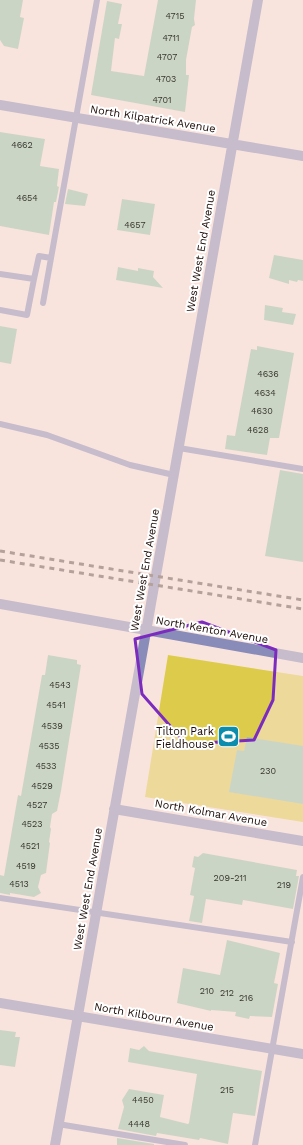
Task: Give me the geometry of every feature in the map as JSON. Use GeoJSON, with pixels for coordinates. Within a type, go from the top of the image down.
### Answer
{"type":"FeatureCollection","features":[{"type":"Feature","properties":{"kind":"street","name":"West West End Avenue"},"geometry":{"type":"LineString","coordinates":[[55,1145],[258,0]]}},
{"type":"Feature","properties":{"kind":"street","name":"North Kilpatrick Avenue"},"geometry":{"type":"LineString","coordinates":[[0,106],[303,156]]}},
{"type":"Feature","properties":{"kind":"street","name":"North Kenton Avenue"},"geometry":{"type":"LineString","coordinates":[[0,604],[303,658]]}},
{"type":"Feature","properties":{"kind":"street","name":"North Kolmar Avenue"},"geometry":{"type":"LineString","coordinates":[[114,809],[303,841]]}},
{"type":"Feature","properties":{"kind":"street","name":"North Kilbourn Avenue"},"geometry":{"type":"LineString","coordinates":[[0,1003],[303,1054]]}},
{"type":"Feature","properties":{"kind":"lane"},"geometry":{"type":"LineString","coordinates":[[43,303],[97,0]]}},
{"type":"Feature","properties":{"kind":"lane"},"geometry":{"type":"LineString","coordinates":[[0,310],[27,315],[39,256],[51,258]]}},
{"type":"Feature","properties":{"kind":"lane"},"geometry":{"type":"LineString","coordinates":[[0,274],[34,279]]}},
{"type":"Feature","properties":{"kind":"lane"},"geometry":{"type":"LineString","coordinates":[[0,424],[47,435],[130,465],[174,475]]}},
{"type":"Feature","properties":{"kind":"lane"},"geometry":{"type":"LineString","coordinates":[[179,448],[303,469]]}},
{"type":"Feature","properties":{"kind":"lane"},"geometry":{"type":"LineString","coordinates":[[255,1145],[303,877]]}},
{"type":"Feature","properties":{"kind":"lane"},"geometry":{"type":"LineString","coordinates":[[0,898],[292,942]]}},
{"type":"Feature","properties":{"kind":"lane"},"geometry":{"type":"LineString","coordinates":[[58,1124],[185,1145]]}},
{"type":"Feature","properties":{"kind":"highlighted area"},"geometry":{"type":"Polygon","coordinates":[[[202,622],[276,650],[273,700],[254,740],[186,744],[142,694],[135,639],[202,622]]]}},
{"type":"Feature","properties":{"kind":"shaded area","name":"Tilton Park Fieldhouse"},"geometry":{"type":"Polygon","coordinates":[[[168,655],[303,676],[303,822],[145,797],[168,655]]]}},
{"type":"Feature","properties":{"kind":"building"},"geometry":{"type":"Polygon","coordinates":[[[0,0],[23,0],[20,17],[24,18],[18,49],[4,46],[0,40],[0,0]]]}},
{"type":"Feature","properties":{"kind":"building"},"geometry":{"type":"Polygon","coordinates":[[[158,0],[196,0],[194,19],[195,25],[192,27],[186,60],[186,75],[189,75],[185,112],[91,95],[107,1],[122,4],[118,24],[122,24],[119,39],[115,38],[111,71],[144,76],[158,0]]]}},
{"type":"Feature","properties":{"kind":"building"},"geometry":{"type":"Polygon","coordinates":[[[0,132],[45,139],[40,166],[59,169],[57,186],[59,187],[56,202],[54,202],[49,235],[0,226],[0,132]]]}},
{"type":"Feature","properties":{"kind":"building"},"geometry":{"type":"Polygon","coordinates":[[[68,189],[88,194],[85,206],[65,204],[68,189]]]}},
{"type":"Feature","properties":{"kind":"building"},"geometry":{"type":"Polygon","coordinates":[[[122,199],[155,204],[150,235],[117,230],[122,199]]]}},
{"type":"Feature","properties":{"kind":"building"},"geometry":{"type":"Polygon","coordinates":[[[274,255],[303,260],[303,281],[298,280],[297,282],[289,280],[289,284],[269,278],[274,255]]]}},
{"type":"Feature","properties":{"kind":"building"},"geometry":{"type":"Polygon","coordinates":[[[118,267],[138,271],[138,268],[154,271],[153,277],[163,288],[116,280],[118,267]]]}},
{"type":"Feature","properties":{"kind":"building"},"geometry":{"type":"Polygon","coordinates":[[[265,305],[283,308],[282,312],[296,314],[293,325],[264,320],[265,305]]]}},
{"type":"Feature","properties":{"kind":"building"},"geometry":{"type":"Polygon","coordinates":[[[0,326],[17,329],[11,364],[0,362],[0,326]]]}},
{"type":"Feature","properties":{"kind":"building"},"geometry":{"type":"Polygon","coordinates":[[[257,346],[294,353],[279,438],[270,438],[267,455],[225,449],[227,435],[235,436],[251,349],[257,350],[257,346]]]}},
{"type":"Feature","properties":{"kind":"building"},"geometry":{"type":"Polygon","coordinates":[[[280,470],[303,474],[303,562],[265,556],[280,470]]]}},
{"type":"Feature","properties":{"kind":"building"},"geometry":{"type":"Polygon","coordinates":[[[48,655],[77,660],[77,664],[81,665],[61,791],[57,811],[52,814],[46,873],[41,875],[38,887],[41,893],[34,897],[10,893],[10,895],[0,893],[0,875],[4,876],[18,795],[21,796],[42,675],[45,675],[48,655]]]}},
{"type":"Feature","properties":{"kind":"building","name":"Tilton Park Fieldhouse"},"geometry":{"type":"Polygon","coordinates":[[[247,737],[303,746],[303,804],[229,792],[237,750],[244,751],[247,737]]]}},
{"type":"Feature","properties":{"kind":"building"},"geometry":{"type":"Polygon","coordinates":[[[203,853],[297,870],[296,876],[299,876],[293,909],[243,900],[242,905],[206,899],[202,923],[189,921],[194,896],[190,895],[195,868],[192,867],[194,856],[198,857],[203,853]]]}},
{"type":"Feature","properties":{"kind":"building"},"geometry":{"type":"Polygon","coordinates":[[[227,940],[280,953],[274,983],[278,984],[272,1017],[250,1016],[249,1019],[235,1016],[236,1012],[211,1011],[177,1003],[183,968],[220,975],[227,940]]]}},
{"type":"Feature","properties":{"kind":"building"},"geometry":{"type":"Polygon","coordinates":[[[0,1030],[16,1032],[15,1037],[20,1037],[15,1067],[0,1065],[0,1030]]]}},
{"type":"Feature","properties":{"kind":"building"},"geometry":{"type":"Polygon","coordinates":[[[144,1046],[149,1051],[262,1071],[255,1116],[233,1113],[228,1144],[200,1138],[199,1140],[157,1133],[156,1136],[118,1129],[124,1107],[122,1100],[129,1089],[164,1095],[160,1117],[189,1123],[197,1074],[128,1062],[130,1048],[139,1050],[144,1046]]]}},
{"type":"Feature","properties":{"kind":"building"},"geometry":{"type":"Polygon","coordinates":[[[117,1138],[154,1144],[154,1145],[117,1145],[117,1138]]]}},
{"type":"Feature","properties":{"kind":"railway"},"geometry":{"type":"LineString","coordinates":[[0,551],[303,600]]}},
{"type":"Feature","properties":{"kind":"railway"},"geometry":{"type":"LineString","coordinates":[[0,560],[303,609]]}},
{"type":"Feature","properties":{"kind":"place","name":"Tilton Park Fieldhouse"},"geometry":{"type":"Point","coordinates":[229,737]}}]}
